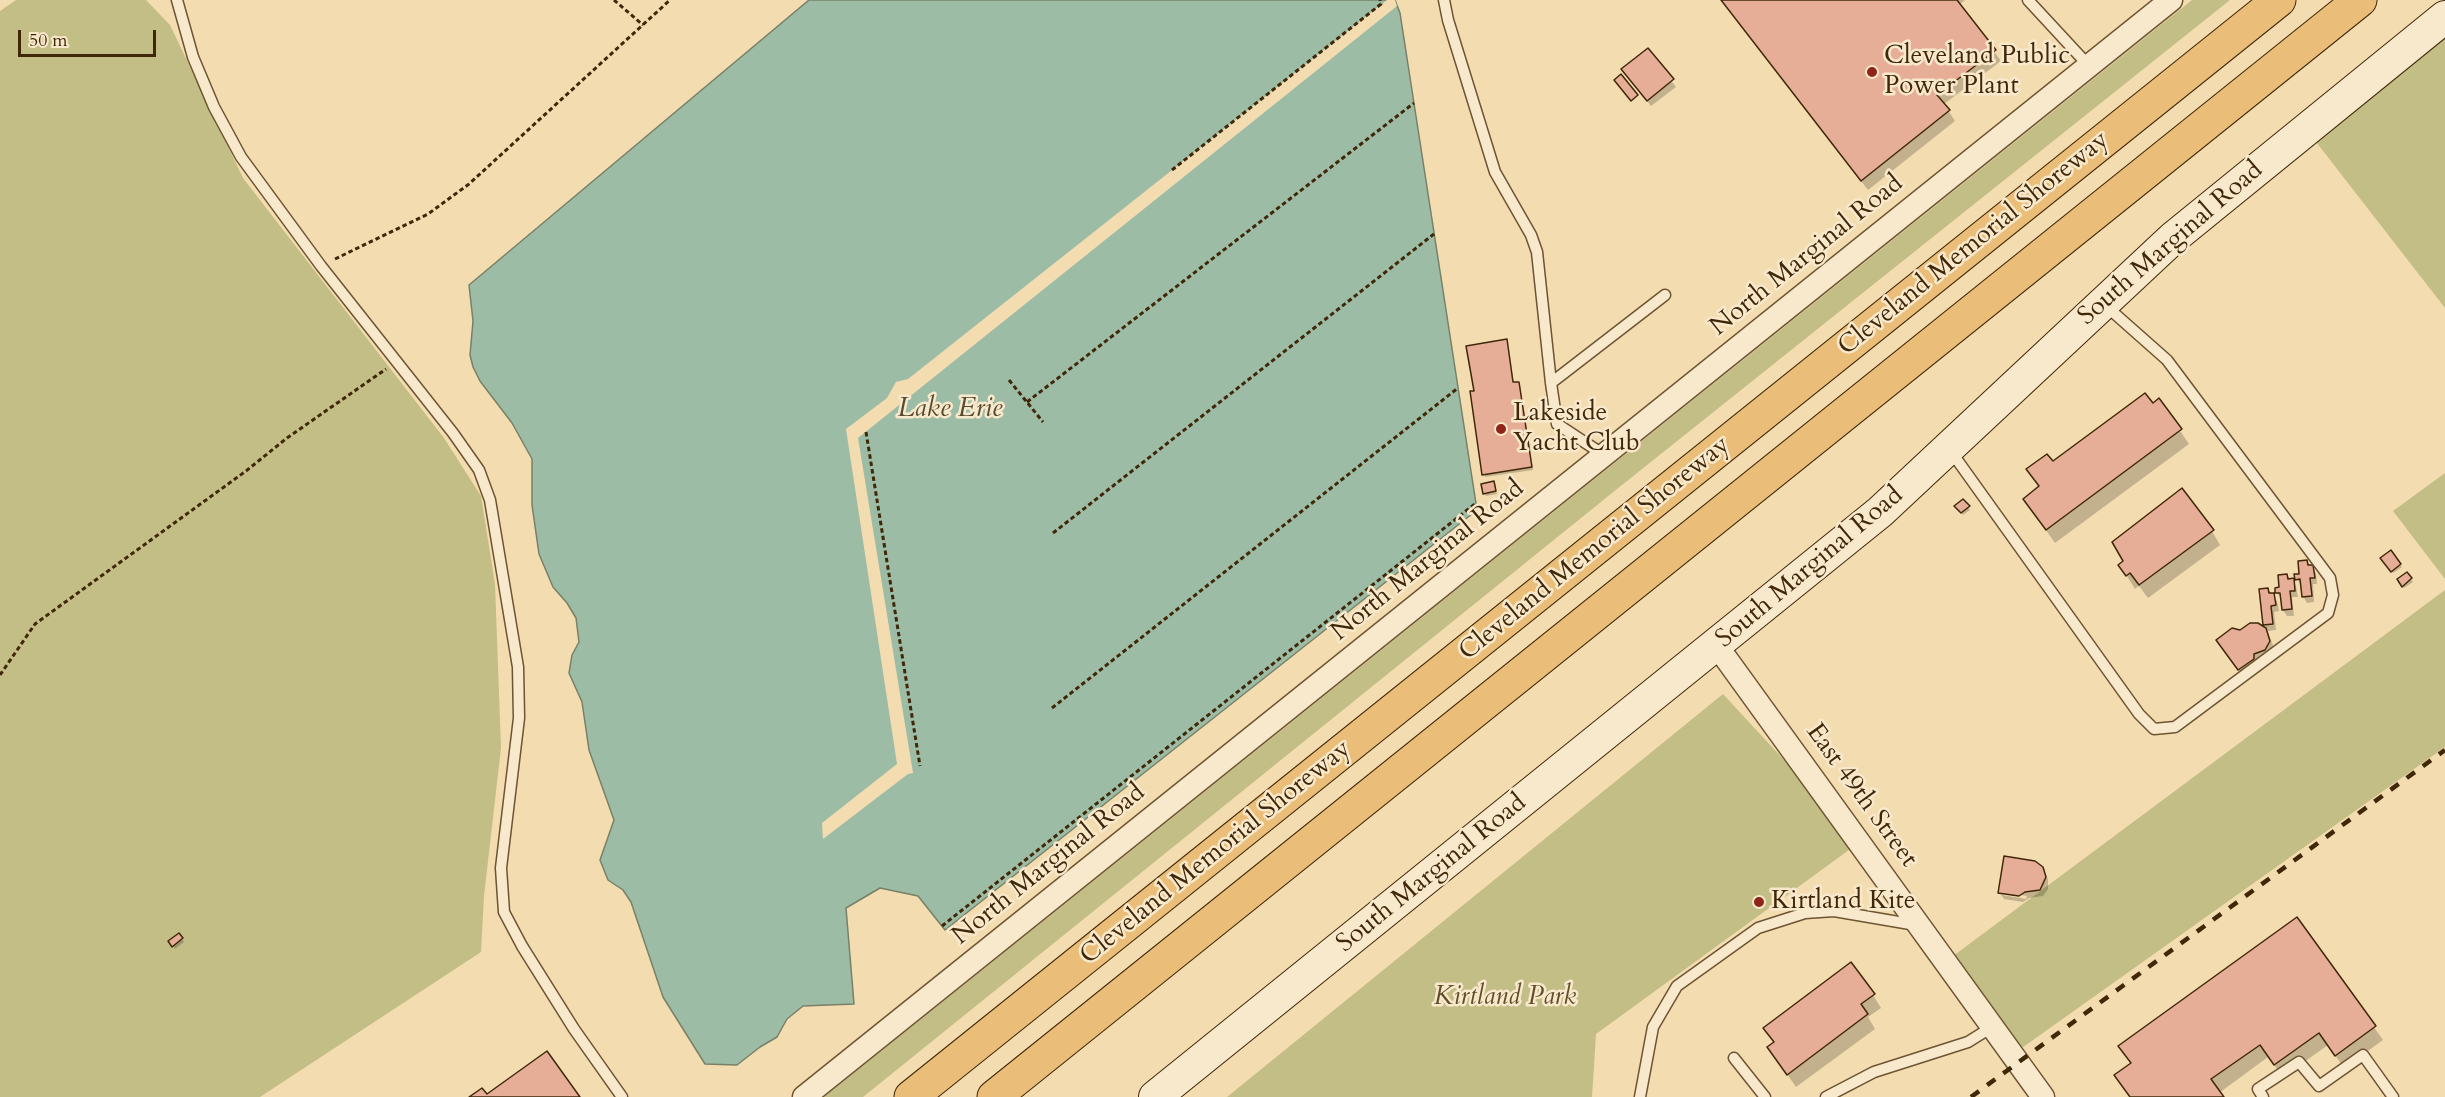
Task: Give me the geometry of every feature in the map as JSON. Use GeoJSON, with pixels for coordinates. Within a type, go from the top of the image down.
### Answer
{"type":"FeatureCollection","features":[{"type":"Feature","properties":{"kind":"highway","name":"Cleveland Memorial Shoreway"},"geometry":{"type":"LineString","coordinates":[[911,1097],[2279,0]]}},
{"type":"Feature","properties":{"kind":"highway","name":"Cleveland Memorial Shoreway"},"geometry":{"type":"LineString","coordinates":[[994,1097],[2360,0]]}},
{"type":"Feature","properties":{"kind":"highway"},"geometry":{"type":"LineString","coordinates":[[2316,35],[2376,0]]}},
{"type":"Feature","properties":{"kind":"street","name":"North Marginal Road"},"geometry":{"type":"LineString","coordinates":[[804,1097],[2171,0]]}},
{"type":"Feature","properties":{"kind":"street","name":"South Marginal Road"},"geometry":{"type":"LineString","coordinates":[[1155,1097],[1881,512],[2103,303],[2210,206],[2445,17]]}},
{"type":"Feature","properties":{"kind":"street","name":"East 49th Street"},"geometry":{"type":"LineString","coordinates":[[1717,646],[2043,1097]]}},
{"type":"Feature","properties":{"kind":"lane"},"geometry":{"type":"LineString","coordinates":[[177,0],[193,57],[214,107],[241,157],[321,266],[453,433],[479,470],[490,500],[518,667],[519,708],[501,868],[504,912],[522,946],[574,1029],[622,1097]]}},
{"type":"Feature","properties":{"kind":"lane"},"geometry":{"type":"LineString","coordinates":[[1444,0],[1448,20],[1495,172],[1531,235],[1537,252],[1557,424],[1605,455]]}},
{"type":"Feature","properties":{"kind":"lane"},"geometry":{"type":"LineString","coordinates":[[2028,0],[2089,66]]}},
{"type":"Feature","properties":{"kind":"lane"},"geometry":{"type":"LineString","coordinates":[[1551,383],[1665,295]]}},
{"type":"Feature","properties":{"kind":"lane"},"geometry":{"type":"LineString","coordinates":[[1948,448],[2139,714],[2154,729],[2175,727],[2328,613],[2333,595],[2330,578],[2167,360],[2103,303]]}},
{"type":"Feature","properties":{"kind":"lane"},"geometry":{"type":"LineString","coordinates":[[1640,1097],[1653,1027],[1677,986],[1758,928],[1805,914],[1834,911],[1919,925]]}},
{"type":"Feature","properties":{"kind":"lane"},"geometry":{"type":"LineString","coordinates":[[1826,1097],[1874,1072],[1968,1042],[1992,1027]]}},
{"type":"Feature","properties":{"kind":"lane"},"geometry":{"type":"LineString","coordinates":[[2263,1097],[2258,1089],[2299,1062],[2319,1086],[2363,1055],[2393,1097]]}},
{"type":"Feature","properties":{"kind":"lane"},"geometry":{"type":"LineString","coordinates":[[1734,1058],[1765,1097]]}},
{"type":"Feature","properties":{"kind":"path"},"geometry":{"type":"LineString","coordinates":[[614,0],[643,25]]}},
{"type":"Feature","properties":{"kind":"path"},"geometry":{"type":"LineString","coordinates":[[321,266],[428,214],[469,184],[670,0]]}},
{"type":"Feature","properties":{"kind":"path"},"geometry":{"type":"LineString","coordinates":[[1172,170],[1381,4],[1380,0]]}},
{"type":"Feature","properties":{"kind":"path"},"geometry":{"type":"LineString","coordinates":[[1027,402],[1414,103]]}},
{"type":"Feature","properties":{"kind":"path"},"geometry":{"type":"LineString","coordinates":[[1053,532],[1434,234]]}},
{"type":"Feature","properties":{"kind":"path"},"geometry":{"type":"LineString","coordinates":[[0,675],[35,624],[352,391],[398,362]]}},
{"type":"Feature","properties":{"kind":"path"},"geometry":{"type":"LineString","coordinates":[[1009,380],[1043,422]]}},
{"type":"Feature","properties":{"kind":"path"},"geometry":{"type":"LineString","coordinates":[[1052,708],[1458,388]]}},
{"type":"Feature","properties":{"kind":"path"},"geometry":{"type":"LineString","coordinates":[[866,432],[920,766]]}},
{"type":"Feature","properties":{"kind":"path"},"geometry":{"type":"LineString","coordinates":[[942,926],[1476,503]]}},
{"type":"Feature","properties":{"kind":"green space"},"geometry":{"type":"Polygon","coordinates":[[[16,0],[146,0],[170,25],[243,178],[444,438],[481,496],[495,584],[501,748],[484,896],[481,952],[260,1097],[0,1097],[0,11],[16,0]]]}},
{"type":"Feature","properties":{"kind":"green space"},"geometry":{"type":"Polygon","coordinates":[[[2192,0],[2230,0],[1622,485],[863,1097],[824,1097],[2192,0]]]}},
{"type":"Feature","properties":{"kind":"green space"},"geometry":{"type":"Polygon","coordinates":[[[2445,17],[2445,308],[2306,129],[2445,17]]]}},
{"type":"Feature","properties":{"kind":"green space"},"geometry":{"type":"Polygon","coordinates":[[[2445,473],[2445,579],[2393,511],[2445,473]]]}},
{"type":"Feature","properties":{"kind":"green space"},"geometry":{"type":"Polygon","coordinates":[[[2445,590],[2445,747],[2012,1055],[1945,962],[2445,590]]]}},
{"type":"Feature","properties":{"kind":"green space","name":"Kirtland Park"},"geometry":{"type":"Polygon","coordinates":[[[1723,694],[1860,842],[1596,1034],[1592,1097],[1227,1097],[1723,694]]]}},
{"type":"Feature","properties":{"kind":"water","name":"Lake Erie"},"geometry":{"type":"Polygon","coordinates":[[[809,0],[1395,0],[1400,13],[1477,510],[945,930],[918,896],[880,888],[846,908],[854,1004],[803,1006],[787,1019],[777,1037],[737,1065],[705,1064],[663,997],[631,902],[623,890],[608,880],[600,860],[614,820],[589,750],[582,702],[569,673],[572,655],[579,642],[576,618],[553,587],[539,554],[532,505],[532,459],[512,423],[480,381],[473,367],[470,355],[473,321],[469,285],[809,0]]]}},
{"type":"Feature","properties":{"kind":"pier"},"geometry":{"type":"Polygon","coordinates":[[[1387,0],[1395,0],[1397,6],[858,438],[913,773],[908,774],[823,839],[822,823],[897,764],[846,429],[887,398],[896,382],[908,379],[1387,0]]]}},
{"type":"Feature","properties":{"kind":"building","name":"Cleveland Public Power Plant"},"geometry":{"type":"Polygon","coordinates":[[[1721,0],[1957,0],[1996,50],[1937,95],[1950,110],[1861,181],[1721,0]]]}},
{"type":"Feature","properties":{"kind":"building"},"geometry":{"type":"Polygon","coordinates":[[[1648,48],[1674,79],[1647,101],[1621,69],[1648,48]]]}},
{"type":"Feature","properties":{"kind":"building"},"geometry":{"type":"Polygon","coordinates":[[[1621,74],[1638,95],[1631,101],[1614,80],[1621,74]]]}},
{"type":"Feature","properties":{"kind":"building","name":"Lakeside Yacht Club"},"geometry":{"type":"Polygon","coordinates":[[[1507,339],[1513,382],[1519,382],[1532,467],[1482,475],[1470,391],[1474,391],[1466,346],[1507,339]]]}},
{"type":"Feature","properties":{"kind":"building"},"geometry":{"type":"Polygon","coordinates":[[[2145,393],[2153,403],[2159,398],[2182,429],[2046,530],[2023,499],[2039,486],[2026,469],[2047,454],[2053,461],[2145,393]]]}},
{"type":"Feature","properties":{"kind":"building"},"geometry":{"type":"Polygon","coordinates":[[[1494,481],[1496,491],[1483,494],[1481,484],[1494,481]]]}},
{"type":"Feature","properties":{"kind":"building"},"geometry":{"type":"Polygon","coordinates":[[[2182,488],[2214,530],[2139,585],[2130,573],[2126,576],[2118,565],[2123,561],[2112,542],[2182,488]]]}},
{"type":"Feature","properties":{"kind":"building"},"geometry":{"type":"Polygon","coordinates":[[[1963,499],[1970,506],[1961,513],[1954,506],[1963,499]]]}},
{"type":"Feature","properties":{"kind":"building"},"geometry":{"type":"Polygon","coordinates":[[[2391,550],[2401,564],[2391,572],[2380,558],[2391,550]]]}},
{"type":"Feature","properties":{"kind":"building"},"geometry":{"type":"Polygon","coordinates":[[[2307,560],[2308,565],[2313,565],[2315,578],[2310,578],[2312,596],[2302,597],[2300,579],[2295,580],[2294,574],[2299,574],[2298,561],[2307,560]]]}},
{"type":"Feature","properties":{"kind":"building"},"geometry":{"type":"Polygon","coordinates":[[[2407,572],[2412,578],[2402,587],[2397,579],[2407,572]]]}},
{"type":"Feature","properties":{"kind":"building"},"geometry":{"type":"Polygon","coordinates":[[[2287,574],[2288,579],[2294,578],[2295,591],[2290,591],[2292,609],[2282,610],[2280,593],[2275,593],[2275,588],[2279,587],[2278,575],[2287,574]]]}},
{"type":"Feature","properties":{"kind":"building"},"geometry":{"type":"Polygon","coordinates":[[[2268,588],[2269,593],[2274,593],[2276,605],[2271,606],[2273,624],[2263,625],[2259,589],[2268,588]]]}},
{"type":"Feature","properties":{"kind":"building"},"geometry":{"type":"Polygon","coordinates":[[[2250,623],[2258,623],[2266,628],[2270,641],[2265,650],[2254,654],[2254,659],[2238,670],[2216,640],[2232,628],[2240,630],[2250,623]]]}},
{"type":"Feature","properties":{"kind":"building"},"geometry":{"type":"Polygon","coordinates":[[[2004,856],[2035,861],[2043,867],[2046,877],[2040,890],[2025,892],[2019,896],[1998,893],[2004,856]]]}},
{"type":"Feature","properties":{"kind":"building"},"geometry":{"type":"Polygon","coordinates":[[[2297,917],[2376,1026],[2335,1056],[2319,1033],[2274,1065],[2260,1045],[2211,1079],[2224,1097],[2130,1097],[2114,1075],[2131,1063],[2118,1046],[2297,917]]]}},
{"type":"Feature","properties":{"kind":"building"},"geometry":{"type":"Polygon","coordinates":[[[179,933],[183,938],[172,947],[168,941],[179,933]]]}},
{"type":"Feature","properties":{"kind":"building"},"geometry":{"type":"Polygon","coordinates":[[[1851,962],[1875,994],[1861,1004],[1868,1014],[1787,1075],[1767,1047],[1774,1042],[1763,1028],[1851,962]]]}},
{"type":"Feature","properties":{"kind":"building"},"geometry":{"type":"Polygon","coordinates":[[[547,1051],[580,1097],[469,1097],[482,1088],[487,1094],[547,1051]]]}},
{"type":"Feature","properties":{"kind":"railway"},"geometry":{"type":"LineString","coordinates":[[1971,1097],[2445,750]]}},
{"type":"Feature","properties":{"kind":"place","name":"Cleveland Public Power Plant"},"geometry":{"type":"Point","coordinates":[1872,72]}},
{"type":"Feature","properties":{"kind":"place","name":"Lakeside Yacht Club"},"geometry":{"type":"Point","coordinates":[1501,429]}},
{"type":"Feature","properties":{"kind":"place","name":"Kirtland Kite"},"geometry":{"type":"Point","coordinates":[1759,902]}}]}
